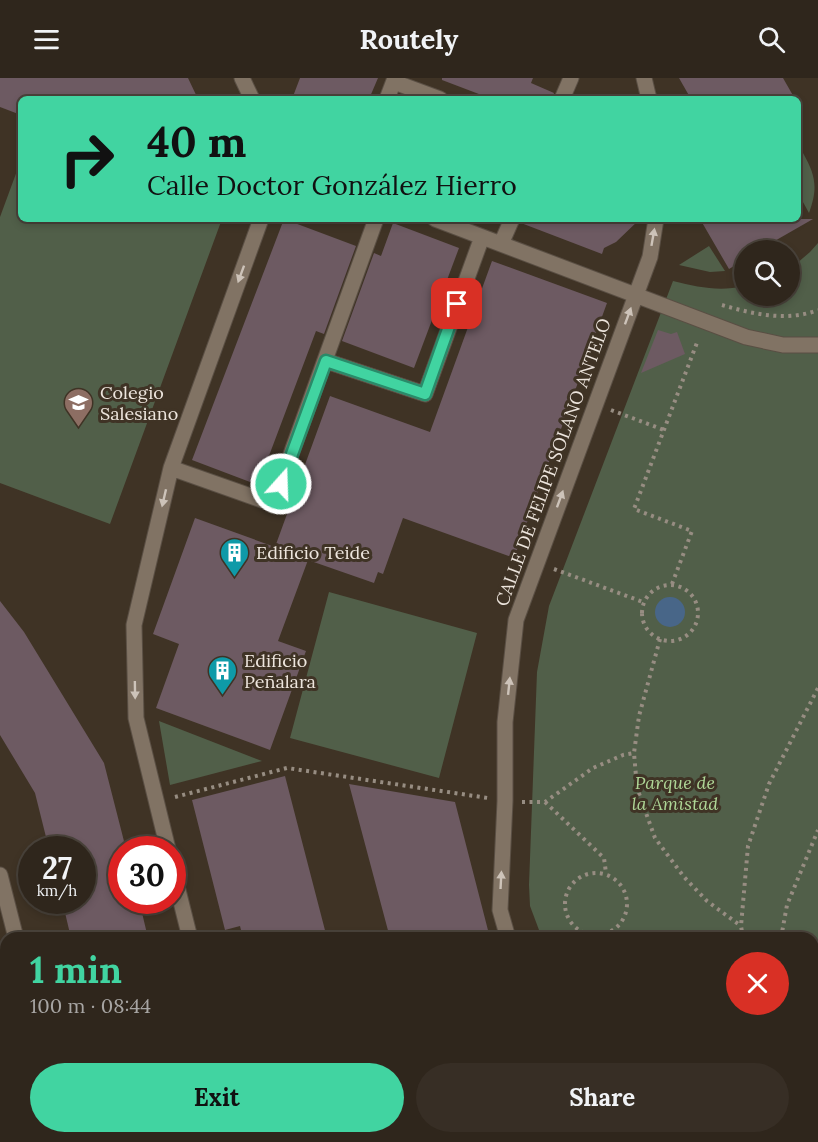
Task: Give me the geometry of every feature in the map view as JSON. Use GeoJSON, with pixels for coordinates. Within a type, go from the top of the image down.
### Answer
{"type":"FeatureCollection","features":[{"type":"Feature","properties":{"kind":"street"},"geometry":{"type":"LineString","coordinates":[[242,78],[251,96]]}},
{"type":"Feature","properties":{"kind":"street"},"geometry":{"type":"LineString","coordinates":[[563,96],[571,78]]}},
{"type":"Feature","properties":{"kind":"street"},"geometry":{"type":"LineString","coordinates":[[644,78],[648,96]]}},
{"type":"Feature","properties":{"kind":"street"},"geometry":{"type":"LineString","coordinates":[[388,96],[395,80],[433,96]]}},
{"type":"Feature","properties":{"kind":"street"},"geometry":{"type":"LineString","coordinates":[[165,836],[136,718],[134,625],[171,468],[260,222]]}},
{"type":"Feature","properties":{"kind":"street"},"geometry":{"type":"LineString","coordinates":[[171,468],[273,504],[375,222]]}},
{"type":"Feature","properties":{"kind":"street"},"geometry":{"type":"LineString","coordinates":[[443,222],[746,337],[783,345],[818,345]]}},
{"type":"Feature","properties":{"kind":"street"},"geometry":{"type":"LineString","coordinates":[[501,244],[511,222]]}},
{"type":"Feature","properties":{"kind":"street","name":"CALLE DE FELIPE SOLANO ANTELO"},"geometry":{"type":"LineString","coordinates":[[506,932],[500,910],[505,801],[505,722],[516,620],[650,257],[656,222]]}},
{"type":"Feature","properties":{"kind":"street"},"geometry":{"type":"LineString","coordinates":[[326,361],[425,394],[482,237]]}},
{"type":"Feature","properties":{"kind":"street"},"geometry":{"type":"LineString","coordinates":[[0,875],[14,932]]}},
{"type":"Feature","properties":{"kind":"street"},"geometry":{"type":"LineString","coordinates":[[184,914],[188,932]]}},
{"type":"Feature","properties":{"kind":"path"},"geometry":{"type":"LineString","coordinates":[[719,304],[772,316],[808,314],[818,310]]}},
{"type":"Feature","properties":{"kind":"path"},"geometry":{"type":"LineString","coordinates":[[672,584],[692,531],[634,509],[705,323]]}},
{"type":"Feature","properties":{"kind":"path"},"geometry":{"type":"LineString","coordinates":[[595,404],[664,430]]}},
{"type":"Feature","properties":{"kind":"path"},"geometry":{"type":"LineString","coordinates":[[536,563],[643,602]]}},
{"type":"Feature","properties":{"kind":"path"},"geometry":{"type":"LineString","coordinates":[[672,584],[686,589],[695,598],[698,610],[697,623],[690,634],[679,640],[660,639],[645,627],[642,615],[643,602],[651,591],[662,585],[672,584]]}},
{"type":"Feature","properties":{"kind":"path"},"geometry":{"type":"LineString","coordinates":[[660,639],[639,716],[634,753],[637,788],[655,838],[684,877],[707,901],[741,926]]}},
{"type":"Feature","properties":{"kind":"path"},"geometry":{"type":"LineString","coordinates":[[742,932],[748,846],[770,784],[818,688]]}},
{"type":"Feature","properties":{"kind":"path"},"geometry":{"type":"LineString","coordinates":[[156,802],[287,768],[505,801],[545,802],[593,768],[623,755],[634,753]]}},
{"type":"Feature","properties":{"kind":"path"},"geometry":{"type":"LineString","coordinates":[[545,802],[604,858],[606,873]]}},
{"type":"Feature","properties":{"kind":"path"},"geometry":{"type":"LineString","coordinates":[[782,932],[787,905],[818,830]]}},
{"type":"Feature","properties":{"kind":"path"},"geometry":{"type":"LineString","coordinates":[[583,932],[574,927],[566,915],[564,901],[569,887],[579,877],[592,872],[606,873],[618,880],[626,892],[628,906],[624,920],[610,932]]}},
{"type":"Feature","properties":{"kind":"green space"},"geometry":{"type":"Polygon","coordinates":[[[803,153],[811,169],[814,182],[814,196],[809,213],[801,198],[801,154],[803,153]]]}},
{"type":"Feature","properties":{"kind":"green space","name":"Colegio Salesiano"},"geometry":{"type":"Polygon","coordinates":[[[18,168],[18,222],[221,222],[110,524],[0,483],[0,217],[18,168]]]}},
{"type":"Feature","properties":{"kind":"green space","name":"Parque de la Amistad"},"geometry":{"type":"Polygon","coordinates":[[[818,243],[818,932],[540,932],[530,906],[529,885],[537,672],[549,606],[673,281],[717,289],[734,288],[734,306],[800,306],[800,261],[818,243]]]}},
{"type":"Feature","properties":{"kind":"green space"},"geometry":{"type":"Polygon","coordinates":[[[709,246],[725,271],[710,272],[679,265],[709,246]]]}},
{"type":"Feature","properties":{"kind":"green space"},"geometry":{"type":"Polygon","coordinates":[[[329,592],[477,633],[439,778],[290,738],[329,592]]]}},
{"type":"Feature","properties":{"kind":"green space"},"geometry":{"type":"Polygon","coordinates":[[[159,721],[262,761],[170,785],[159,721]]]}},
{"type":"Feature","properties":{"kind":"water"},"geometry":{"type":"Polygon","coordinates":[[[670,597],[681,601],[685,612],[681,623],[670,627],[659,623],[655,612],[659,601],[670,597]]]}},
{"type":"Feature","properties":{"kind":"building"},"geometry":{"type":"Polygon","coordinates":[[[0,78],[188,78],[197,96],[18,96],[18,114],[0,107],[0,78]]]}},
{"type":"Feature","properties":{"kind":"building"},"geometry":{"type":"Polygon","coordinates":[[[300,78],[378,78],[370,96],[293,96],[300,78]]]}},
{"type":"Feature","properties":{"kind":"building"},"geometry":{"type":"Polygon","coordinates":[[[442,78],[533,78],[531,83],[554,93],[553,96],[484,96],[442,80],[442,78]]]}},
{"type":"Feature","properties":{"kind":"building"},"geometry":{"type":"Polygon","coordinates":[[[679,78],[783,78],[793,96],[689,96],[679,78]]]}},
{"type":"Feature","properties":{"kind":"building"},"geometry":{"type":"Polygon","coordinates":[[[801,219],[813,219],[776,240],[734,240],[734,266],[729,269],[702,222],[801,222],[801,219]]]}},
{"type":"Feature","properties":{"kind":"building"},"geometry":{"type":"Polygon","coordinates":[[[283,222],[292,222],[356,246],[324,334],[316,331],[258,485],[192,460],[283,222]]]}},
{"type":"Feature","properties":{"kind":"building"},"geometry":{"type":"Polygon","coordinates":[[[637,222],[616,242],[604,248],[602,254],[521,223],[637,222]]]}},
{"type":"Feature","properties":{"kind":"building"},"geometry":{"type":"Polygon","coordinates":[[[393,223],[459,248],[414,368],[342,341],[374,253],[381,256],[393,223]]]}},
{"type":"Feature","properties":{"kind":"building"},"geometry":{"type":"Polygon","coordinates":[[[492,261],[607,303],[514,558],[403,518],[383,574],[378,572],[374,583],[308,560],[278,641],[306,651],[270,750],[156,708],[179,644],[153,634],[195,518],[275,547],[330,396],[430,432],[492,261]]]}},
{"type":"Feature","properties":{"kind":"building"},"geometry":{"type":"Polygon","coordinates":[[[658,330],[671,334],[677,332],[685,354],[641,373],[658,330]]]}},
{"type":"Feature","properties":{"kind":"building"},"geometry":{"type":"Polygon","coordinates":[[[0,601],[24,632],[104,763],[123,836],[108,836],[108,914],[142,914],[147,932],[70,932],[65,914],[96,914],[96,836],[46,836],[35,793],[0,735],[0,601]]]}},
{"type":"Feature","properties":{"kind":"building"},"geometry":{"type":"Polygon","coordinates":[[[285,776],[325,932],[242,932],[240,926],[225,930],[192,800],[285,776]]]}},
{"type":"Feature","properties":{"kind":"building"},"geometry":{"type":"Polygon","coordinates":[[[349,784],[455,802],[488,932],[388,932],[349,784]]]}},
{"type":"Feature","properties":{"kind":"place","name":"Colegio Salesiano"},"geometry":{"type":"Point","coordinates":[79,428]}},
{"type":"Feature","properties":{"kind":"place","name":"Edificio Teide"},"geometry":{"type":"Point","coordinates":[235,578]}},
{"type":"Feature","properties":{"kind":"place","name":"Edificio Peñalara"},"geometry":{"type":"Point","coordinates":[223,696]}},
{"type":"Feature","properties":{"kind":"route"},"geometry":{"type":"LineString","coordinates":[[281,484],[326,361],[425,394],[457,304]]}}]}
